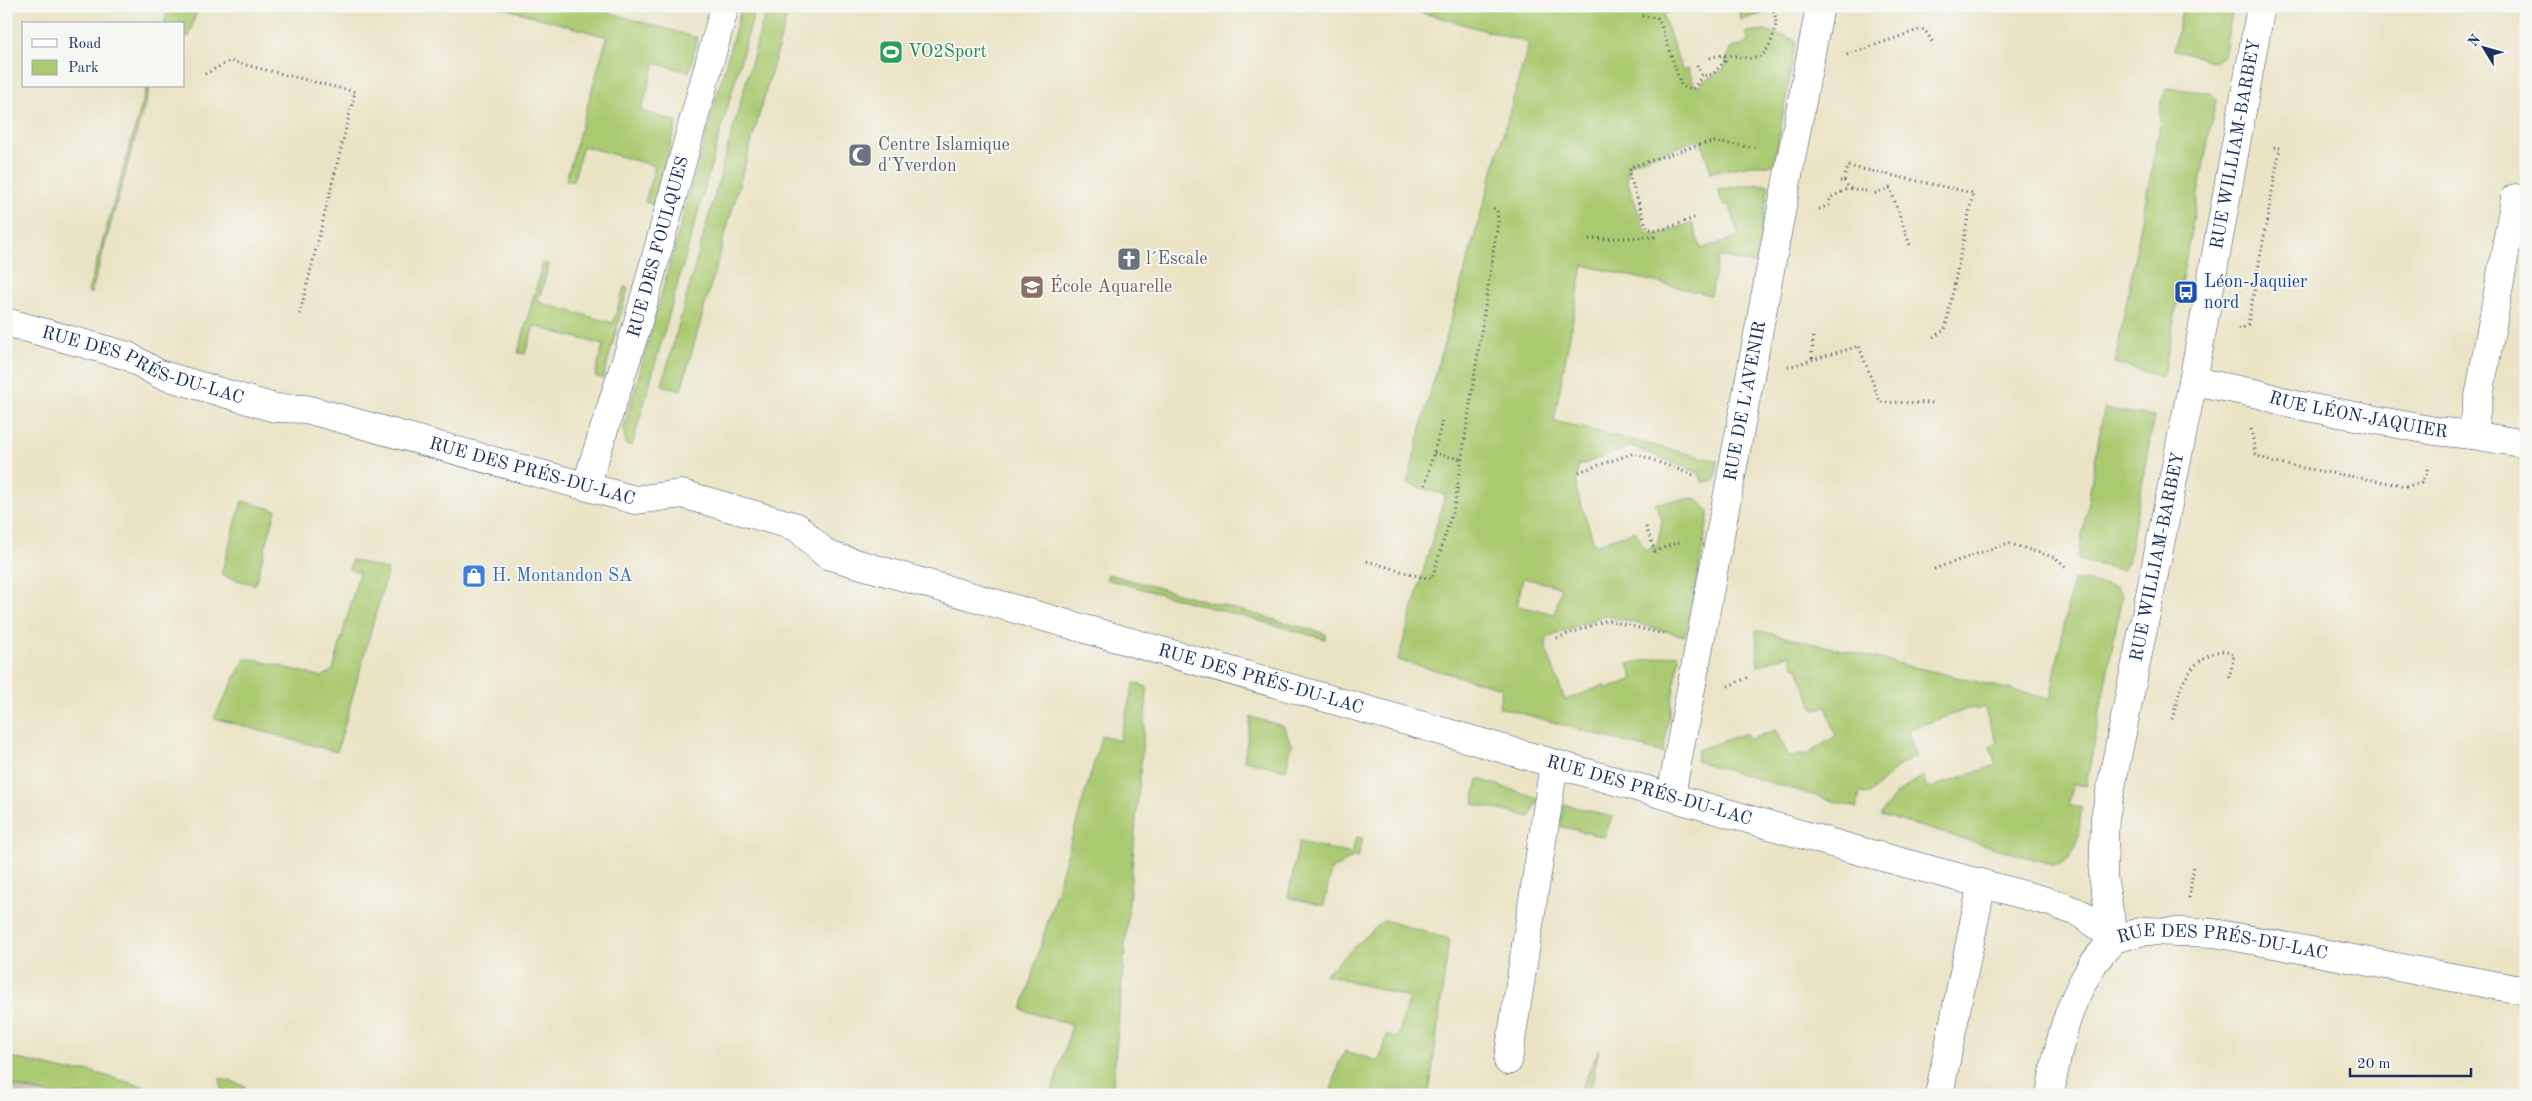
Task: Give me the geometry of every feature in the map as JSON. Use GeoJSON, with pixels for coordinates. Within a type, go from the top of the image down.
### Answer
{"type":"FeatureCollection","features":[{"type":"Feature","properties":{"kind":"street","name":"RUE DES FOULQUES"},"geometry":{"type":"LineString","coordinates":[[586,486],[636,329],[725,6]]}},
{"type":"Feature","properties":{"kind":"street","name":"RUE DE L'AVENIR"},"geometry":{"type":"LineString","coordinates":[[1671,795],[1820,6]]}},
{"type":"Feature","properties":{"kind":"street","name":"RUE WILLIAM-BARBEY"},"geometry":{"type":"LineString","coordinates":[[2114,939],[2103,876],[2106,817],[2192,381],[2261,6]]}},
{"type":"Feature","properties":{"kind":"street"},"geometry":{"type":"LineString","coordinates":[[2472,435],[2515,198]]}},
{"type":"Feature","properties":{"kind":"street","name":"RUE DES PRÉS-DU-LAC"},"geometry":{"type":"LineString","coordinates":[[6,322],[128,356],[159,374],[275,408],[306,409],[635,500],[682,494],[797,527],[828,555],[1554,764],[1671,795],[1849,848],[2050,902],[2082,914],[2114,939],[2144,931],[2214,932],[2526,992]]}},
{"type":"Feature","properties":{"kind":"street","name":"RUE LÉON-JAQUIER"},"geometry":{"type":"LineString","coordinates":[[2192,381],[2258,394],[2292,404],[2435,431],[2526,444]]}},
{"type":"Feature","properties":{"kind":"street"},"geometry":{"type":"LineString","coordinates":[[1508,1061],[1554,764]]}},
{"type":"Feature","properties":{"kind":"street"},"geometry":{"type":"LineString","coordinates":[[1939,1095],[1982,883]]}},
{"type":"Feature","properties":{"kind":"street"},"geometry":{"type":"LineString","coordinates":[[2050,1095],[2058,1045],[2073,1001],[2090,968],[2114,939]]}},
{"type":"Feature","properties":{"kind":"path"},"geometry":{"type":"LineString","coordinates":[[1710,58],[1724,54],[1749,59],[1759,58],[1767,50],[1777,24],[1771,6]]}},
{"type":"Feature","properties":{"kind":"path"},"geometry":{"type":"LineString","coordinates":[[1642,16],[1657,18],[1662,25],[1681,86],[1687,89],[1693,89],[1702,76],[1713,74],[1720,68],[1725,61],[1724,54]]}},
{"type":"Feature","properties":{"kind":"path"},"geometry":{"type":"LineString","coordinates":[[1808,68],[1921,29],[1925,30],[1933,43]]}},
{"type":"Feature","properties":{"kind":"path"},"geometry":{"type":"LineString","coordinates":[[205,74],[230,61],[355,92],[299,316]]}},
{"type":"Feature","properties":{"kind":"path"},"geometry":{"type":"LineString","coordinates":[[1697,66],[1702,76]]}},
{"type":"Feature","properties":{"kind":"path"},"geometry":{"type":"LineString","coordinates":[[1694,218],[1655,230],[1647,228],[1630,174],[1631,167],[1701,144],[1716,142],[1746,146],[1792,156]]}},
{"type":"Feature","properties":{"kind":"path"},"geometry":{"type":"LineString","coordinates":[[1910,245],[1890,188],[1874,193],[1849,188],[1842,181],[1848,166],[1973,193],[1945,330],[1933,337]]}},
{"type":"Feature","properties":{"kind":"path"},"geometry":{"type":"LineString","coordinates":[[1367,561],[1422,577],[1432,578],[1455,503],[1498,222],[1497,210],[1491,208]]}},
{"type":"Feature","properties":{"kind":"path"},"geometry":{"type":"LineString","coordinates":[[1589,239],[1654,237],[1655,230]]}},
{"type":"Feature","properties":{"kind":"path"},"geometry":{"type":"LineString","coordinates":[[1813,334],[1812,358],[1859,346],[1880,402],[1933,402]]}},
{"type":"Feature","properties":{"kind":"path"},"geometry":{"type":"LineString","coordinates":[[2258,394],[2250,433],[2256,455],[2274,463],[2407,486],[2421,483],[2426,475],[2435,431]]}},
{"type":"Feature","properties":{"kind":"path"},"geometry":{"type":"LineString","coordinates":[[1425,485],[1443,418]]}},
{"type":"Feature","properties":{"kind":"path"},"geometry":{"type":"LineString","coordinates":[[1434,453],[1461,459]]}},
{"type":"Feature","properties":{"kind":"path"},"geometry":{"type":"LineString","coordinates":[[1579,472],[1634,453],[1697,476],[1697,485]]}},
{"type":"Feature","properties":{"kind":"path"},"geometry":{"type":"LineString","coordinates":[[1646,527],[1655,551],[1680,542],[1687,536]]}},
{"type":"Feature","properties":{"kind":"path"},"geometry":{"type":"LineString","coordinates":[[1934,569],[2008,543],[2056,558],[2067,568]]}},
{"type":"Feature","properties":{"kind":"path"},"geometry":{"type":"LineString","coordinates":[[1557,638],[1607,620],[1669,635]]}},
{"type":"Feature","properties":{"kind":"path"},"geometry":{"type":"LineString","coordinates":[[2172,719],[2184,680],[2198,663],[2216,651],[2228,651],[2234,655],[2229,680]]}},
{"type":"Feature","properties":{"kind":"path"},"geometry":{"type":"LineString","coordinates":[[2189,898],[2194,865]]}},
{"type":"Feature","properties":{"kind":"shaded area"},"geometry":{"type":"Polygon","coordinates":[[[6,1084],[52,1095],[6,1095],[6,1084]]]}},
{"type":"Feature","properties":{"kind":"green space"},"geometry":{"type":"Polygon","coordinates":[[[169,6],[198,6],[189,37],[185,36],[185,22],[165,22],[169,6]]]}},
{"type":"Feature","properties":{"kind":"green space"},"geometry":{"type":"Polygon","coordinates":[[[497,6],[585,6],[698,38],[689,72],[655,63],[641,111],[677,122],[653,204],[645,202],[655,166],[583,146],[573,182],[566,180],[607,37],[497,6]]]}},
{"type":"Feature","properties":{"kind":"green space"},"geometry":{"type":"Polygon","coordinates":[[[742,6],[756,6],[632,446],[625,444],[624,428],[742,6]]]}},
{"type":"Feature","properties":{"kind":"green space"},"geometry":{"type":"Polygon","coordinates":[[[767,6],[790,6],[681,390],[662,385],[767,6]]]}},
{"type":"Feature","properties":{"kind":"green space"},"geometry":{"type":"Polygon","coordinates":[[[1399,6],[1687,6],[1663,15],[1682,70],[1688,68],[1694,84],[1698,87],[1702,82],[1724,69],[1730,49],[1749,42],[1746,32],[1765,30],[1796,40],[1774,165],[1752,165],[1711,172],[1700,139],[1629,164],[1627,180],[1646,233],[1658,235],[1692,223],[1701,249],[1739,236],[1730,206],[1723,205],[1718,190],[1744,185],[1769,185],[1755,264],[1719,256],[1711,295],[1583,265],[1554,421],[1718,461],[1715,481],[1702,482],[1699,473],[1631,446],[1578,466],[1576,490],[1595,545],[1635,531],[1646,550],[1657,546],[1662,521],[1655,503],[1696,498],[1709,512],[1690,619],[1684,636],[1604,615],[1547,638],[1546,649],[1565,700],[1605,685],[1607,689],[1633,679],[1628,664],[1677,654],[1679,658],[1663,753],[1499,707],[1502,688],[1398,660],[1445,495],[1407,484],[1429,397],[1529,43],[1399,6]],[[1523,578],[1517,606],[1555,614],[1561,587],[1523,578]]]}},
{"type":"Feature","properties":{"kind":"green space"},"geometry":{"type":"Polygon","coordinates":[[[1737,6],[1767,6],[1768,12],[1741,20],[1737,6]]]}},
{"type":"Feature","properties":{"kind":"green space"},"geometry":{"type":"Polygon","coordinates":[[[2183,6],[2233,6],[2224,56],[2215,62],[2174,50],[2183,6]]]}},
{"type":"Feature","properties":{"kind":"green space"},"geometry":{"type":"Polygon","coordinates":[[[146,88],[149,88],[91,294],[88,292],[146,88]]]}},
{"type":"Feature","properties":{"kind":"green space"},"geometry":{"type":"Polygon","coordinates":[[[2167,88],[2211,93],[2216,99],[2164,373],[2161,377],[2115,363],[2159,130],[2161,101],[2167,88]]]}},
{"type":"Feature","properties":{"kind":"green space"},"geometry":{"type":"Polygon","coordinates":[[[543,263],[549,265],[538,302],[613,323],[624,287],[628,288],[603,379],[595,376],[603,345],[534,326],[525,354],[518,353],[543,263]]]}},
{"type":"Feature","properties":{"kind":"green space"},"geometry":{"type":"Polygon","coordinates":[[[2104,409],[2154,416],[2128,563],[2122,570],[2078,560],[2104,409]]]}},
{"type":"Feature","properties":{"kind":"green space"},"geometry":{"type":"Polygon","coordinates":[[[242,501],[276,510],[255,585],[221,575],[242,501]]]}},
{"type":"Feature","properties":{"kind":"green space"},"geometry":{"type":"Polygon","coordinates":[[[352,560],[388,570],[337,752],[214,718],[245,659],[253,659],[322,677],[333,670],[359,573],[349,569],[352,560]]]}},
{"type":"Feature","properties":{"kind":"green space"},"geometry":{"type":"Polygon","coordinates":[[[1108,574],[1326,634],[1325,639],[1106,579],[1108,574]]]}},
{"type":"Feature","properties":{"kind":"green space"},"geometry":{"type":"Polygon","coordinates":[[[2073,579],[2117,587],[2122,595],[2086,786],[2073,784],[2069,804],[2082,807],[2076,844],[2068,859],[2060,863],[2051,864],[1880,815],[1896,794],[1923,776],[1927,789],[1996,765],[1990,746],[1997,743],[1984,707],[1977,710],[1976,706],[1907,730],[1916,756],[1899,766],[1869,794],[1860,793],[1857,808],[1696,761],[1698,750],[1746,733],[1749,740],[1775,730],[1789,756],[1806,755],[1836,736],[1826,706],[1814,710],[1797,666],[1794,667],[1790,654],[1758,666],[1756,630],[2050,699],[2073,579]]]}},
{"type":"Feature","properties":{"kind":"green space"},"geometry":{"type":"Polygon","coordinates":[[[1134,683],[1147,687],[1147,694],[1112,1095],[1051,1095],[1072,1025],[1022,1010],[1102,735],[1119,741],[1134,683]]]}},
{"type":"Feature","properties":{"kind":"green space"},"geometry":{"type":"Polygon","coordinates":[[[1251,717],[1283,726],[1292,744],[1286,770],[1244,760],[1251,717]]]}},
{"type":"Feature","properties":{"kind":"green space"},"geometry":{"type":"Polygon","coordinates":[[[1478,779],[1539,798],[1530,817],[1473,804],[1478,779]]]}},
{"type":"Feature","properties":{"kind":"green space"},"geometry":{"type":"Polygon","coordinates":[[[1564,804],[1612,817],[1604,837],[1560,826],[1564,804]]]}},
{"type":"Feature","properties":{"kind":"green space"},"geometry":{"type":"Polygon","coordinates":[[[1356,837],[1363,838],[1358,858],[1353,857],[1331,870],[1324,906],[1288,897],[1299,842],[1352,854],[1356,837]]]}},
{"type":"Feature","properties":{"kind":"green space"},"geometry":{"type":"Polygon","coordinates":[[[1384,920],[1449,939],[1429,1095],[1330,1095],[1339,1062],[1345,1051],[1379,1061],[1387,1035],[1398,1037],[1409,998],[1325,974],[1384,920]]]}},
{"type":"Feature","properties":{"kind":"green space"},"geometry":{"type":"Polygon","coordinates":[[[1599,1049],[1590,1095],[1578,1095],[1599,1049]]]}},
{"type":"Feature","properties":{"kind":"green space"},"geometry":{"type":"Polygon","coordinates":[[[6,1056],[68,1071],[89,1071],[173,1095],[52,1095],[6,1084],[6,1056]]]}},
{"type":"Feature","properties":{"kind":"green space"},"geometry":{"type":"Polygon","coordinates":[[[220,1078],[245,1086],[243,1095],[223,1095],[220,1078]]]}},
{"type":"Feature","properties":{"kind":"place","name":"VO2Sport"},"geometry":{"type":"Point","coordinates":[891,52]}},
{"type":"Feature","properties":{"kind":"place","name":"Centre Islamique d'Yverdon"},"geometry":{"type":"Point","coordinates":[860,155]}},
{"type":"Feature","properties":{"kind":"place","name":"l´Escale"},"geometry":{"type":"Point","coordinates":[1129,259]}},
{"type":"Feature","properties":{"kind":"place","name":"École Aquarelle"},"geometry":{"type":"Point","coordinates":[1032,287]}},
{"type":"Feature","properties":{"kind":"place","name":"Léon-Jaquier nord"},"geometry":{"type":"Point","coordinates":[2186,292]}},
{"type":"Feature","properties":{"kind":"place","name":"H. Montandon SA"},"geometry":{"type":"Point","coordinates":[474,576]}}]}
